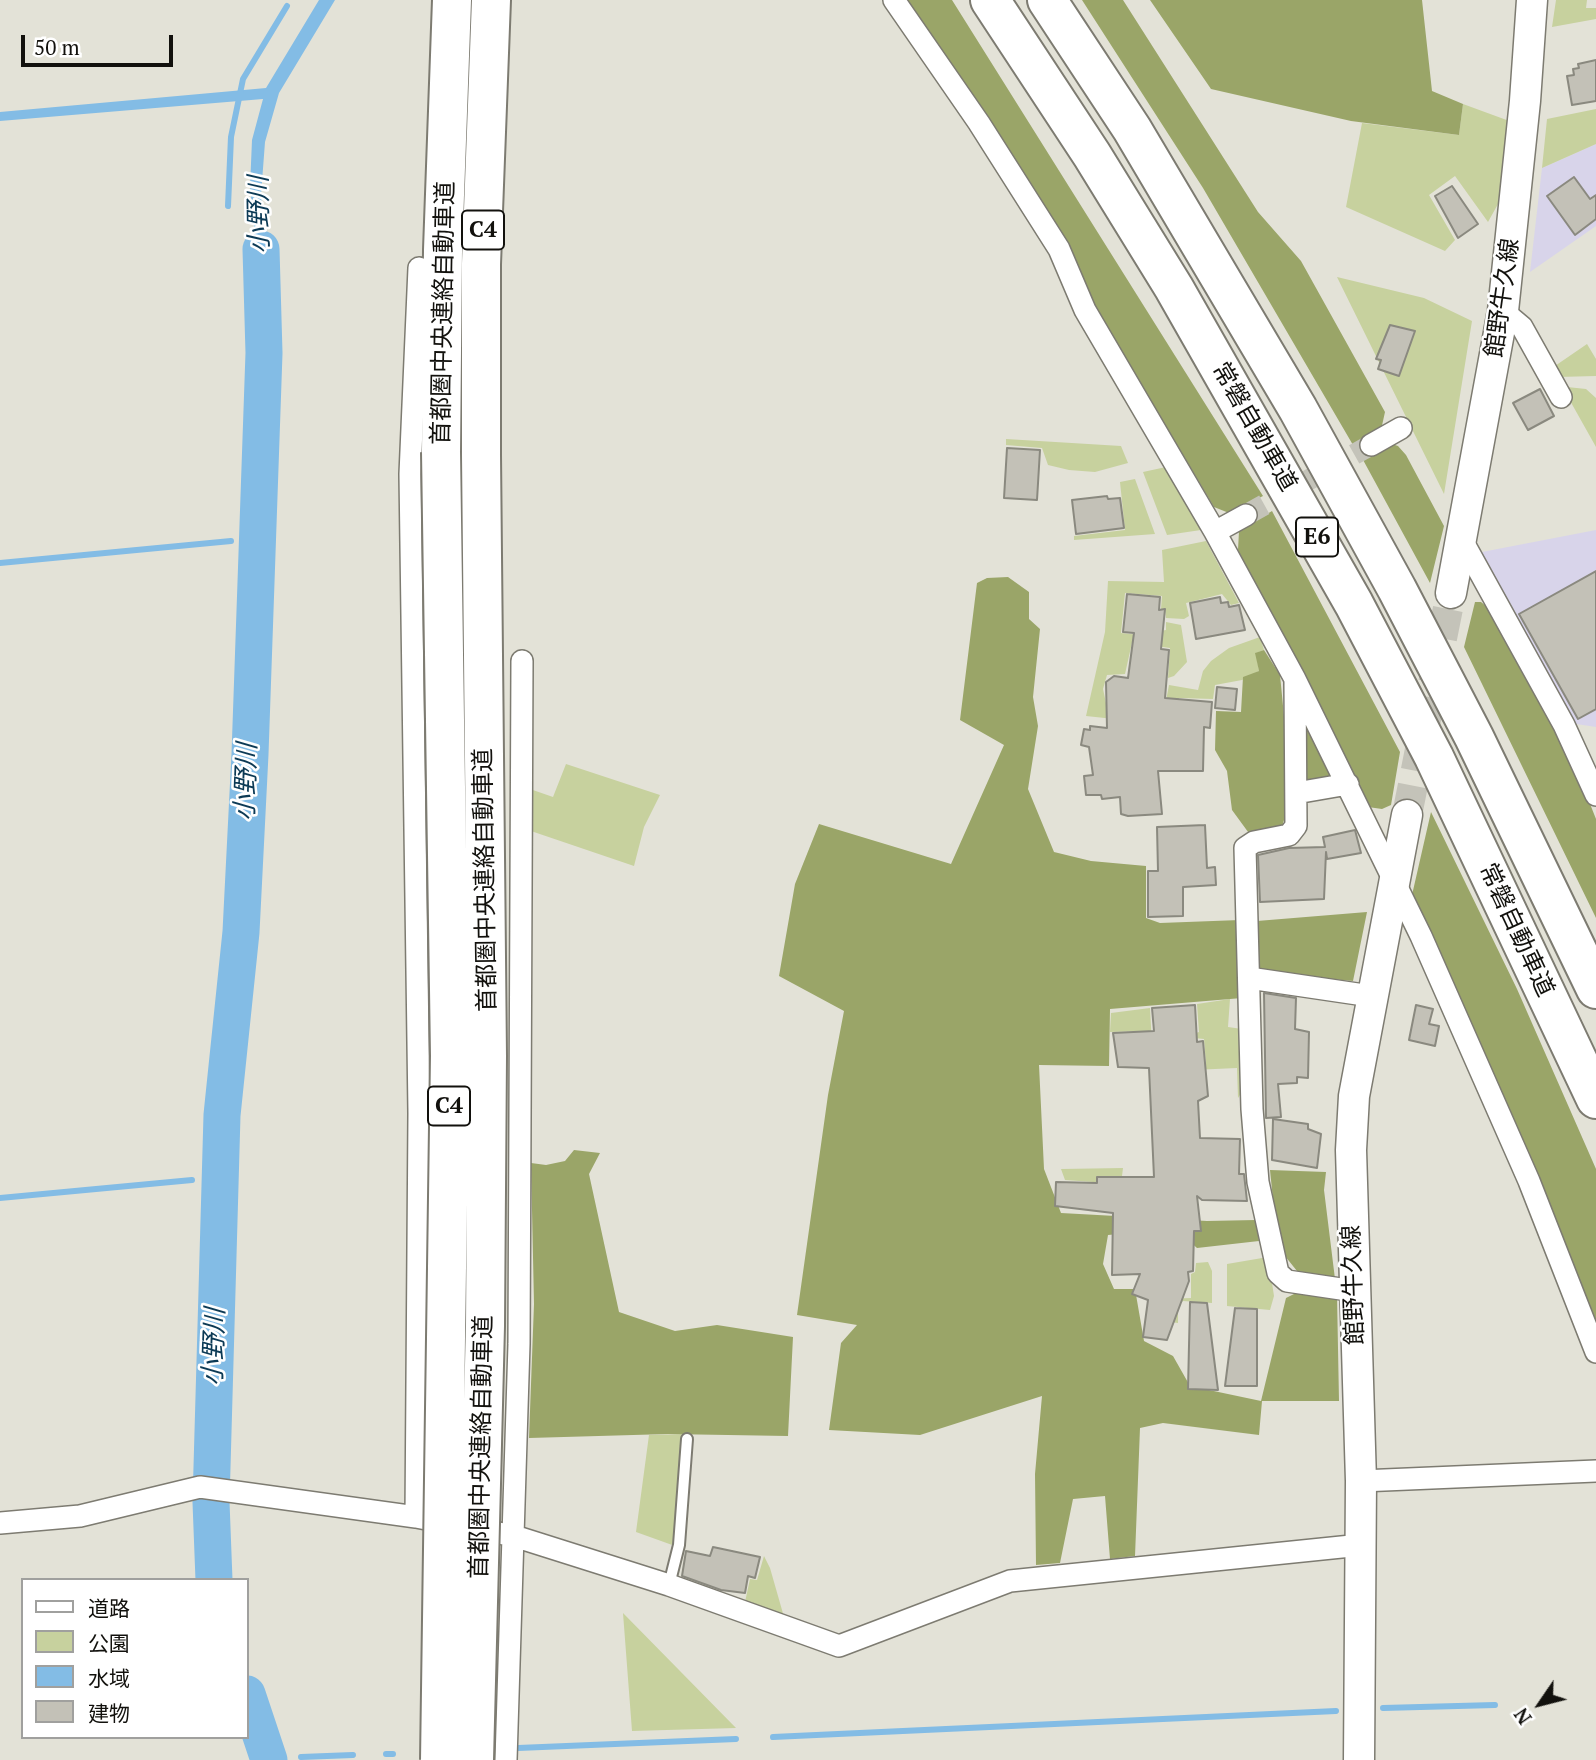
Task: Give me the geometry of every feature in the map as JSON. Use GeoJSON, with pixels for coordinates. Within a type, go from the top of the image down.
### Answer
{"type":"FeatureCollection","features":[{"type":"Feature","properties":{"kind":"highway","name":"首都圏中央連絡自動車道"},"geometry":{"type":"LineString","coordinates":[[439,1760],[450,1056],[441,425],[452,0]]}},
{"type":"Feature","properties":{"kind":"highway","name":"首都圏中央連絡自動車道"},"geometry":{"type":"LineString","coordinates":[[474,1760],[485,1326],[488,1056],[481,291],[491,0]]}},
{"type":"Feature","properties":{"kind":"highway","name":"常磐自動車道"},"geometry":{"type":"LineString","coordinates":[[989,0],[1092,155],[1174,288],[1354,604],[1434,757],[1596,1099]]}},
{"type":"Feature","properties":{"kind":"highway","name":"常磐自動車道"},"geometry":{"type":"LineString","coordinates":[[1047,0],[1132,129],[1298,409],[1461,712],[1596,989]]}},
{"type":"Feature","properties":{"kind":"main road","name":"館野牛久線"},"geometry":{"type":"LineString","coordinates":[[1451,593],[1503,311],[1525,101],[1532,0]]}},
{"type":"Feature","properties":{"kind":"main road","name":"館野牛久線"},"geometry":{"type":"LineString","coordinates":[[1359,1760],[1362,1545],[1350,1197],[1351,1137],[1354,1096],[1371,996],[1407,815]]}},
{"type":"Feature","properties":{"kind":"street"},"geometry":{"type":"LineString","coordinates":[[894,0],[979,123],[1059,250],[1085,310],[1216,532],[1295,679],[1421,936],[1529,1181],[1595,1347]]}},
{"type":"Feature","properties":{"kind":"street"},"geometry":{"type":"LineString","coordinates":[[416,1517],[419,1113],[410,474],[419,268]]}},
{"type":"Feature","properties":{"kind":"street"},"geometry":{"type":"LineString","coordinates":[[1503,311],[1522,327],[1561,397]]}},
{"type":"Feature","properties":{"kind":"street"},"geometry":{"type":"LineString","coordinates":[[1371,445],[1401,428]]}},
{"type":"Feature","properties":{"kind":"street"},"geometry":{"type":"LineString","coordinates":[[1216,532],[1247,515]]}},
{"type":"Feature","properties":{"kind":"street"},"geometry":{"type":"LineString","coordinates":[[1462,541],[1592,772],[1596,795]]}},
{"type":"Feature","properties":{"kind":"street"},"geometry":{"type":"LineString","coordinates":[[506,1760],[519,1344],[522,661]]}},
{"type":"Feature","properties":{"kind":"street"},"geometry":{"type":"LineString","coordinates":[[1295,679],[1296,826],[1289,835],[1254,842],[1245,848],[1252,1110],[1258,1182],[1279,1273],[1287,1281],[1341,1290],[1354,1288]]}},
{"type":"Feature","properties":{"kind":"street"},"geometry":{"type":"LineString","coordinates":[[414,732],[522,731]]}},
{"type":"Feature","properties":{"kind":"street"},"geometry":{"type":"LineString","coordinates":[[1296,793],[1348,784]]}},
{"type":"Feature","properties":{"kind":"street"},"geometry":{"type":"LineString","coordinates":[[1250,978],[1371,996]]}},
{"type":"Feature","properties":{"kind":"street"},"geometry":{"type":"LineString","coordinates":[[1361,1481],[1596,1471]]}},
{"type":"Feature","properties":{"kind":"street"},"geometry":{"type":"LineString","coordinates":[[0,1523],[80,1516],[148,1502],[200,1487],[416,1517],[514,1536],[669,1585],[839,1646],[1010,1581],[1362,1545]]}},
{"type":"Feature","properties":{"kind":"lane"},"geometry":{"type":"LineString","coordinates":[[669,1585],[679,1545],[687,1439]]}},
{"type":"Feature","properties":{"kind":"shaded area"},"geometry":{"type":"Polygon","coordinates":[[[1596,144],[1596,226],[1530,272],[1542,168],[1596,144]]]}},
{"type":"Feature","properties":{"kind":"shaded area"},"geometry":{"type":"Polygon","coordinates":[[[1596,530],[1596,727],[1570,723],[1495,584],[1482,552],[1596,530]]]}},
{"type":"Feature","properties":{"kind":"green space"},"geometry":{"type":"Polygon","coordinates":[[[904,0],[952,0],[1263,496],[1229,513],[1214,507],[1095,307],[904,0]]]}},
{"type":"Feature","properties":{"kind":"green space"},"geometry":{"type":"Polygon","coordinates":[[[1082,0],[1123,0],[1258,212],[1301,261],[1385,412],[1381,430],[1369,439],[1353,445],[1203,188],[1082,0]]]}},
{"type":"Feature","properties":{"kind":"green space"},"geometry":{"type":"Polygon","coordinates":[[[1150,0],[1422,0],[1432,91],[1463,104],[1459,135],[1351,121],[1211,89],[1150,0]]]}},
{"type":"Feature","properties":{"kind":"green space"},"geometry":{"type":"Polygon","coordinates":[[[1556,0],[1587,0],[1586,8],[1596,8],[1596,19],[1552,27],[1556,0]]]}},
{"type":"Feature","properties":{"kind":"green space"},"geometry":{"type":"Polygon","coordinates":[[[1463,104],[1512,122],[1503,195],[1488,222],[1455,176],[1429,195],[1455,240],[1445,251],[1346,207],[1362,123],[1459,135],[1463,104]]]}},
{"type":"Feature","properties":{"kind":"green space"},"geometry":{"type":"Polygon","coordinates":[[[1596,109],[1596,144],[1542,168],[1547,119],[1596,109]]]}},
{"type":"Feature","properties":{"kind":"green space"},"geometry":{"type":"Polygon","coordinates":[[[1337,277],[1424,298],[1472,321],[1444,494],[1337,277]]]}},
{"type":"Feature","properties":{"kind":"green space"},"geometry":{"type":"Polygon","coordinates":[[[1587,344],[1596,359],[1596,376],[1558,377],[1552,368],[1587,344]]]}},
{"type":"Feature","properties":{"kind":"green space"},"geometry":{"type":"Polygon","coordinates":[[[1567,387],[1586,389],[1596,398],[1596,447],[1564,390],[1567,387]]]}},
{"type":"Feature","properties":{"kind":"green space"},"geometry":{"type":"Polygon","coordinates":[[[1006,439],[1121,446],[1128,463],[1095,472],[1069,470],[1048,465],[1042,448],[1006,445],[1006,439]]]}},
{"type":"Feature","properties":{"kind":"green space"},"geometry":{"type":"Polygon","coordinates":[[[1389,443],[1398,446],[1406,455],[1444,526],[1430,583],[1362,458],[1389,443]]]}},
{"type":"Feature","properties":{"kind":"green space"},"geometry":{"type":"Polygon","coordinates":[[[1166,467],[1201,530],[1167,535],[1143,472],[1166,467]]]}},
{"type":"Feature","properties":{"kind":"green space"},"geometry":{"type":"Polygon","coordinates":[[[1135,479],[1155,534],[1074,540],[1074,536],[1125,530],[1120,482],[1135,479]]]}},
{"type":"Feature","properties":{"kind":"green space"},"geometry":{"type":"Polygon","coordinates":[[[1272,511],[1400,752],[1391,805],[1382,809],[1368,807],[1238,550],[1239,531],[1272,511]]]}},
{"type":"Feature","properties":{"kind":"green space"},"geometry":{"type":"Polygon","coordinates":[[[1206,541],[1239,603],[1231,605],[1222,594],[1186,603],[1189,616],[1184,619],[1166,618],[1165,609],[1161,609],[1162,596],[1125,593],[1121,633],[1159,637],[1160,631],[1166,630],[1166,622],[1181,625],[1187,662],[1174,676],[1168,678],[1170,648],[1148,645],[1147,640],[1133,638],[1125,674],[1107,675],[1103,689],[1106,703],[1135,707],[1133,721],[1086,716],[1105,632],[1108,581],[1164,582],[1162,550],[1206,541]]]}},
{"type":"Feature","properties":{"kind":"green space"},"geometry":{"type":"Polygon","coordinates":[[[1008,577],[1029,592],[1029,619],[1040,629],[1033,697],[1038,726],[1028,789],[1054,852],[1091,861],[1146,866],[1146,918],[1160,923],[1240,920],[1242,998],[1110,1009],[1109,1066],[1039,1065],[1044,1169],[1061,1213],[1207,1221],[1256,1220],[1259,1241],[1197,1248],[1188,1240],[1142,1232],[1108,1235],[1103,1264],[1114,1289],[1135,1289],[1144,1341],[1173,1356],[1190,1386],[1261,1401],[1286,1298],[1298,1292],[1337,1295],[1339,1401],[1262,1401],[1259,1435],[1163,1423],[1140,1428],[1135,1556],[1110,1559],[1105,1496],[1073,1499],[1060,1563],[1036,1565],[1035,1474],[1042,1396],[920,1435],[829,1430],[841,1343],[857,1325],[797,1315],[828,1095],[844,1011],[779,976],[795,884],[819,824],[951,864],[1004,745],[960,720],[977,583],[987,578],[1008,577]]]}},
{"type":"Feature","properties":{"kind":"green space"},"geometry":{"type":"Polygon","coordinates":[[[1475,602],[1481,602],[1493,612],[1569,751],[1596,819],[1596,918],[1464,647],[1475,602]]]}},
{"type":"Feature","properties":{"kind":"green space"},"geometry":{"type":"Polygon","coordinates":[[[1260,637],[1264,650],[1256,653],[1259,671],[1242,680],[1215,685],[1213,699],[1179,698],[1177,726],[1164,711],[1169,685],[1198,690],[1203,671],[1211,661],[1229,648],[1260,637]]]}},
{"type":"Feature","properties":{"kind":"green space"},"geometry":{"type":"Polygon","coordinates":[[[1264,650],[1280,675],[1290,778],[1288,806],[1282,827],[1251,836],[1232,810],[1227,771],[1215,750],[1216,711],[1241,712],[1243,677],[1259,671],[1255,653],[1264,650]]]}},
{"type":"Feature","properties":{"kind":"green space"},"geometry":{"type":"Polygon","coordinates":[[[1302,717],[1333,774],[1328,781],[1310,783],[1305,778],[1302,717]]]}},
{"type":"Feature","properties":{"kind":"green space"},"geometry":{"type":"Polygon","coordinates":[[[566,764],[660,795],[644,827],[634,866],[528,830],[530,789],[553,797],[566,764]]]}},
{"type":"Feature","properties":{"kind":"green space"},"geometry":{"type":"Polygon","coordinates":[[[1431,812],[1517,989],[1596,1169],[1596,1321],[1412,895],[1431,812]]]}},
{"type":"Feature","properties":{"kind":"green space"},"geometry":{"type":"Polygon","coordinates":[[[1367,912],[1353,981],[1262,973],[1258,969],[1257,921],[1367,912]]]}},
{"type":"Feature","properties":{"kind":"green space"},"geometry":{"type":"Polygon","coordinates":[[[1230,999],[1228,1027],[1242,1029],[1243,1090],[1238,1098],[1237,1068],[1149,1072],[1149,1069],[1206,1064],[1204,1039],[1194,1038],[1193,1034],[1199,1032],[1197,1004],[1230,999]]]}},
{"type":"Feature","properties":{"kind":"green space"},"geometry":{"type":"Polygon","coordinates":[[[1150,1008],[1152,1045],[1148,1045],[1146,1031],[1110,1032],[1111,1013],[1150,1008]]]}},
{"type":"Feature","properties":{"kind":"green space"},"geometry":{"type":"Polygon","coordinates":[[[574,1150],[600,1153],[589,1174],[619,1312],[675,1331],[717,1325],[793,1337],[788,1436],[668,1434],[529,1438],[534,1304],[531,1163],[546,1165],[565,1161],[574,1150]]]}},
{"type":"Feature","properties":{"kind":"green space"},"geometry":{"type":"Polygon","coordinates":[[[1123,1168],[1121,1184],[1065,1180],[1061,1169],[1123,1168]]]}},
{"type":"Feature","properties":{"kind":"green space"},"geometry":{"type":"Polygon","coordinates":[[[1270,1170],[1326,1172],[1324,1190],[1335,1279],[1297,1271],[1285,1256],[1275,1219],[1270,1170]]]}},
{"type":"Feature","properties":{"kind":"green space"},"geometry":{"type":"Polygon","coordinates":[[[1268,1257],[1274,1296],[1270,1310],[1227,1306],[1227,1264],[1268,1257]]]}},
{"type":"Feature","properties":{"kind":"green space"},"geometry":{"type":"Polygon","coordinates":[[[1208,1262],[1212,1271],[1212,1303],[1183,1301],[1178,1306],[1178,1323],[1148,1319],[1165,1299],[1191,1298],[1191,1274],[1195,1272],[1196,1263],[1208,1262]]]}},
{"type":"Feature","properties":{"kind":"green space"},"geometry":{"type":"Polygon","coordinates":[[[684,1434],[675,1546],[636,1532],[649,1435],[684,1434]]]}},
{"type":"Feature","properties":{"kind":"green space"},"geometry":{"type":"Polygon","coordinates":[[[764,1556],[784,1617],[745,1602],[750,1579],[757,1580],[764,1556]]]}},
{"type":"Feature","properties":{"kind":"green space"},"geometry":{"type":"Polygon","coordinates":[[[623,1613],[736,1728],[632,1731],[623,1613]]]}},
{"type":"Feature","properties":{"kind":"water"},"geometry":{"type":"Polygon","coordinates":[[[319,0],[335,0],[279,93],[265,142],[261,195],[266,247],[262,307],[250,187],[252,140],[263,99],[0,121],[0,112],[266,88],[319,0]]]}},
{"type":"Feature","properties":{"kind":"building"},"geometry":{"type":"Polygon","coordinates":[[[1596,60],[1596,101],[1572,105],[1567,76],[1574,75],[1573,69],[1579,68],[1578,64],[1596,60]]]}},
{"type":"Feature","properties":{"kind":"building"},"geometry":{"type":"Polygon","coordinates":[[[1574,177],[1590,199],[1596,195],[1596,219],[1575,235],[1547,196],[1574,177]]]}},
{"type":"Feature","properties":{"kind":"building"},"geometry":{"type":"Polygon","coordinates":[[[1452,186],[1478,224],[1458,238],[1435,196],[1452,186]]]}},
{"type":"Feature","properties":{"kind":"building"},"geometry":{"type":"Polygon","coordinates":[[[1390,325],[1415,331],[1399,376],[1378,369],[1381,360],[1376,359],[1390,325]]]}},
{"type":"Feature","properties":{"kind":"building"},"geometry":{"type":"Polygon","coordinates":[[[1540,389],[1554,416],[1528,430],[1513,403],[1540,389]]]}},
{"type":"Feature","properties":{"kind":"building"},"geometry":{"type":"Polygon","coordinates":[[[1007,448],[1040,450],[1037,500],[1004,498],[1007,448]]]}},
{"type":"Feature","properties":{"kind":"building"},"geometry":{"type":"Polygon","coordinates":[[[1107,496],[1108,499],[1120,498],[1124,528],[1076,534],[1072,500],[1107,496]]]}},
{"type":"Feature","properties":{"kind":"building"},"geometry":{"type":"Polygon","coordinates":[[[1596,571],[1596,709],[1578,719],[1519,614],[1596,571]]]}},
{"type":"Feature","properties":{"kind":"building"},"geometry":{"type":"Polygon","coordinates":[[[1127,594],[1160,597],[1159,610],[1165,609],[1161,649],[1169,650],[1165,698],[1212,702],[1210,728],[1204,727],[1203,771],[1158,771],[1162,814],[1128,816],[1121,814],[1120,797],[1102,799],[1101,795],[1086,795],[1084,776],[1093,775],[1089,747],[1081,745],[1084,729],[1090,730],[1090,726],[1107,728],[1106,682],[1114,676],[1128,678],[1134,633],[1123,632],[1127,594]]]}},
{"type":"Feature","properties":{"kind":"building"},"geometry":{"type":"Polygon","coordinates":[[[1220,597],[1221,603],[1228,602],[1229,607],[1239,605],[1245,630],[1196,639],[1190,603],[1220,597]]]}},
{"type":"Feature","properties":{"kind":"building"},"geometry":{"type":"Polygon","coordinates":[[[1217,687],[1237,689],[1235,710],[1215,708],[1217,687]]]}},
{"type":"Feature","properties":{"kind":"building"},"geometry":{"type":"Polygon","coordinates":[[[1205,825],[1207,868],[1215,867],[1216,885],[1183,887],[1183,916],[1148,917],[1148,871],[1158,871],[1157,827],[1205,825]]]}},
{"type":"Feature","properties":{"kind":"building"},"geometry":{"type":"Polygon","coordinates":[[[1355,830],[1361,853],[1327,859],[1326,852],[1324,899],[1260,902],[1258,855],[1289,848],[1325,847],[1323,837],[1355,830]]]}},
{"type":"Feature","properties":{"kind":"building"},"geometry":{"type":"Polygon","coordinates":[[[1264,993],[1296,998],[1295,1029],[1309,1032],[1308,1078],[1297,1077],[1297,1083],[1278,1084],[1281,1117],[1266,1118],[1264,993]]]}},
{"type":"Feature","properties":{"kind":"building"},"geometry":{"type":"Polygon","coordinates":[[[1195,1005],[1197,1042],[1203,1041],[1208,1096],[1198,1101],[1200,1138],[1240,1139],[1239,1174],[1244,1174],[1247,1201],[1202,1200],[1197,1196],[1201,1231],[1194,1231],[1193,1271],[1188,1272],[1189,1281],[1167,1340],[1143,1337],[1148,1300],[1132,1294],[1140,1274],[1112,1275],[1113,1213],[1055,1206],[1056,1182],[1097,1183],[1097,1177],[1154,1177],[1149,1068],[1118,1067],[1113,1033],[1154,1031],[1152,1008],[1195,1005]]]}},
{"type":"Feature","properties":{"kind":"building"},"geometry":{"type":"Polygon","coordinates":[[[1416,1005],[1433,1009],[1429,1024],[1439,1026],[1435,1046],[1409,1040],[1416,1005]]]}},
{"type":"Feature","properties":{"kind":"building"},"geometry":{"type":"Polygon","coordinates":[[[1273,1119],[1308,1124],[1308,1129],[1321,1134],[1317,1168],[1272,1160],[1273,1119]]]}},
{"type":"Feature","properties":{"kind":"building"},"geometry":{"type":"Polygon","coordinates":[[[1190,1302],[1207,1303],[1218,1390],[1188,1389],[1190,1302]]]}},
{"type":"Feature","properties":{"kind":"building"},"geometry":{"type":"Polygon","coordinates":[[[1235,1308],[1257,1309],[1257,1386],[1225,1386],[1235,1308]]]}},
{"type":"Feature","properties":{"kind":"building"},"geometry":{"type":"Polygon","coordinates":[[[713,1547],[760,1557],[755,1578],[748,1576],[745,1593],[721,1590],[682,1576],[686,1551],[710,1556],[713,1547]]]}},
{"type":"Feature","properties":{"kind":"waterway"},"geometry":{"type":"LineString","coordinates":[[228,206],[231,137],[243,79],[287,6]]}},
{"type":"Feature","properties":{"kind":"waterway","name":"小野川"},"geometry":{"type":"LineString","coordinates":[[214,1578],[211,1502],[222,1115],[241,932],[250,754],[264,353],[261,249]]}},
{"type":"Feature","properties":{"kind":"waterway","name":"小野川"},"geometry":{"type":"LineString","coordinates":[[253,537],[258,536]]}},
{"type":"Feature","properties":{"kind":"waterway"},"geometry":{"type":"LineString","coordinates":[[0,563],[231,541]]}},
{"type":"Feature","properties":{"kind":"waterway"},"geometry":{"type":"LineString","coordinates":[[0,1198],[192,1180]]}},
{"type":"Feature","properties":{"kind":"waterway","name":"小野川"},"geometry":{"type":"LineString","coordinates":[[248,1697],[269,1760]]}},
{"type":"Feature","properties":{"kind":"waterway"},"geometry":{"type":"LineString","coordinates":[[1383,1708],[1495,1705]]}},
{"type":"Feature","properties":{"kind":"waterway"},"geometry":{"type":"LineString","coordinates":[[773,1737],[1336,1711]]}},
{"type":"Feature","properties":{"kind":"waterway"},"geometry":{"type":"LineString","coordinates":[[518,1748],[736,1739]]}},
{"type":"Feature","properties":{"kind":"waterway"},"geometry":{"type":"LineString","coordinates":[[386,1754],[393,1754]]}},
{"type":"Feature","properties":{"kind":"waterway"},"geometry":{"type":"LineString","coordinates":[[301,1757],[353,1755]]}},
{"type":"Feature","properties":{"kind":"tunnel"},"geometry":{"type":"LineString","coordinates":[[1246,515],[1371,445]]}},
{"type":"Feature","properties":{"kind":"tunnel"},"geometry":{"type":"LineString","coordinates":[[1407,815],[1451,593]]}}]}
